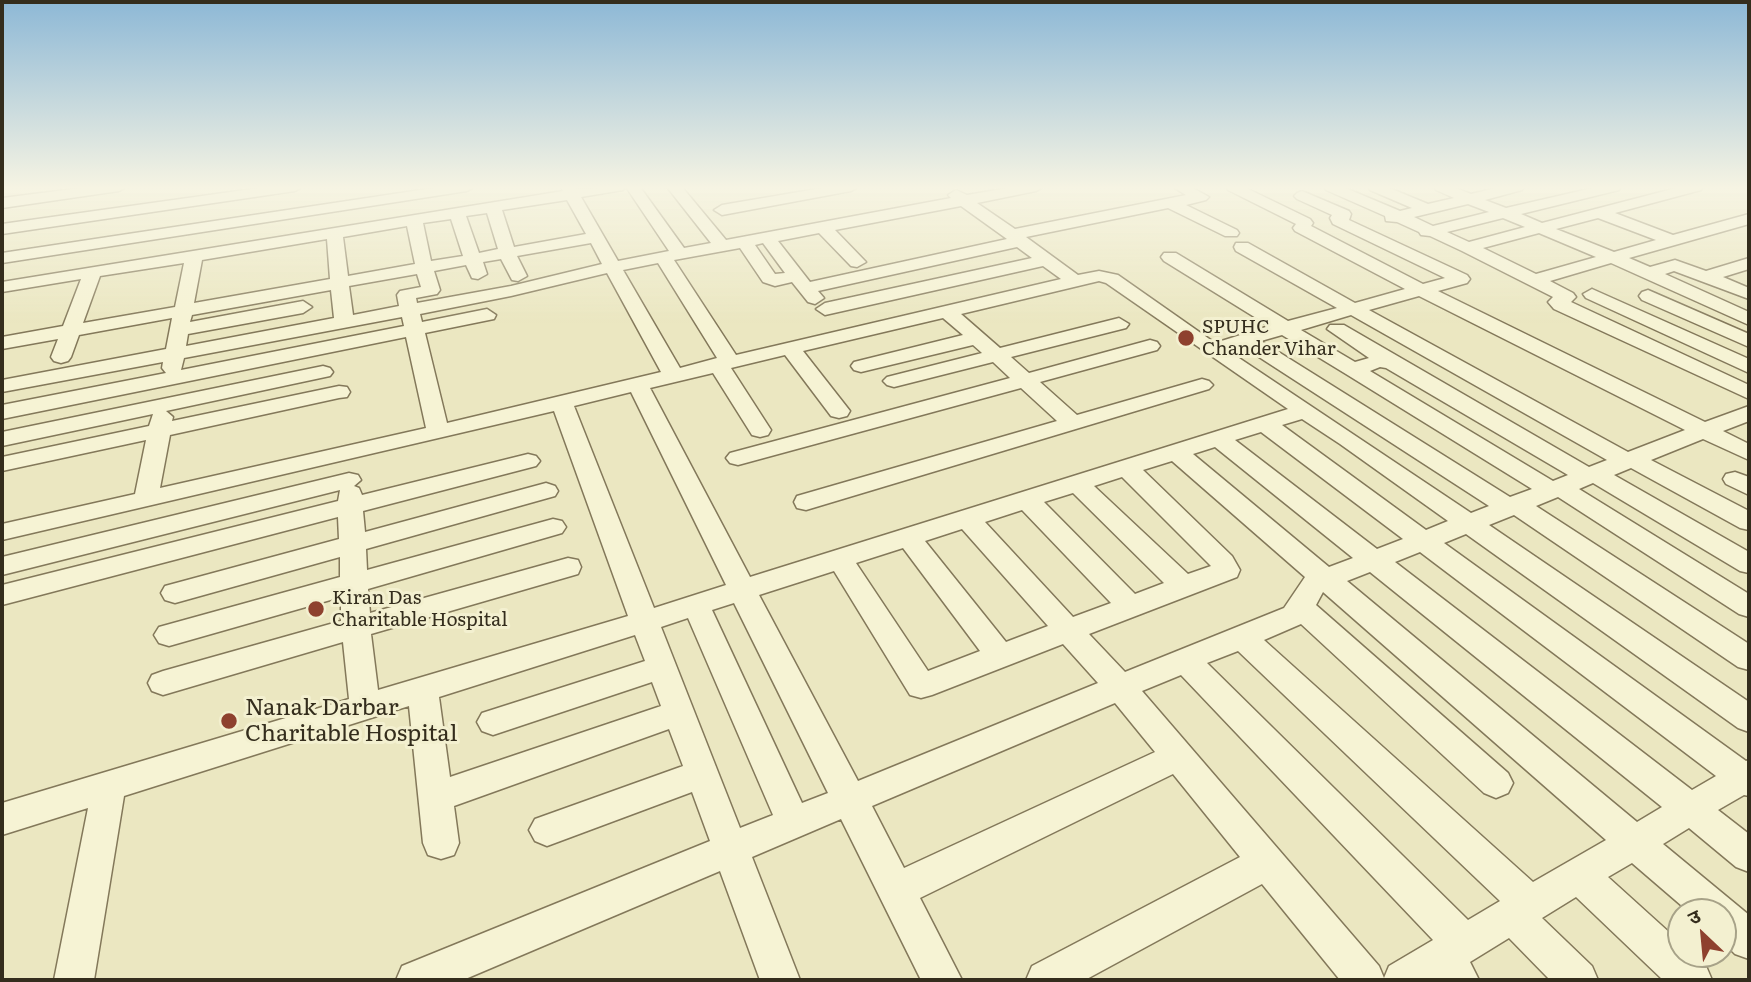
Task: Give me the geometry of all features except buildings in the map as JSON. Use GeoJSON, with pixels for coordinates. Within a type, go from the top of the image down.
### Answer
{"type":"FeatureCollection","features":[{"type":"Feature","properties":{"kind":"street"},"geometry":{"type":"LineString","coordinates":[[130,238],[132,233]]}},
{"type":"Feature","properties":{"kind":"street"},"geometry":{"type":"LineString","coordinates":[[2,258],[161,233]]}},
{"type":"Feature","properties":{"kind":"street"},"geometry":{"type":"LineString","coordinates":[[2,287],[329,233]]}},
{"type":"Feature","properties":{"kind":"street"},"geometry":{"type":"LineString","coordinates":[[334,233],[344,321]]}},
{"type":"Feature","properties":{"kind":"street"},"geometry":{"type":"LineString","coordinates":[[417,233],[431,290],[406,295],[438,432]]}},
{"type":"Feature","properties":{"kind":"street"},"geometry":{"type":"LineString","coordinates":[[464,233],[475,266]]}},
{"type":"Feature","properties":{"kind":"street"},"geometry":{"type":"LineString","coordinates":[[501,233],[518,276]]}},
{"type":"Feature","properties":{"kind":"street"},"geometry":{"type":"LineString","coordinates":[[594,233],[673,375]]}},
{"type":"Feature","properties":{"kind":"street"},"geometry":{"type":"LineString","coordinates":[[659,233],[724,363],[761,430]]}},
{"type":"Feature","properties":{"kind":"street"},"geometry":{"type":"LineString","coordinates":[[711,233],[722,246]]}},
{"type":"Feature","properties":{"kind":"street"},"geometry":{"type":"LineString","coordinates":[[2,386],[511,291],[612,267],[790,233]]}},
{"type":"Feature","properties":{"kind":"street"},"geometry":{"type":"LineString","coordinates":[[829,233],[857,262]]}},
{"type":"Feature","properties":{"kind":"street"},"geometry":{"type":"LineString","coordinates":[[1009,233],[1075,281]]}},
{"type":"Feature","properties":{"kind":"street"},"geometry":{"type":"LineString","coordinates":[[744,242],[769,278],[775,281],[801,282],[1035,233]]}},
{"type":"Feature","properties":{"kind":"street"},"geometry":{"type":"LineString","coordinates":[[1227,233],[1355,308],[1629,460],[1749,522]]}},
{"type":"Feature","properties":{"kind":"street"},"geometry":{"type":"LineString","coordinates":[[1310,233],[1749,453]]}},
{"type":"Feature","properties":{"kind":"street"},"geometry":{"type":"LineString","coordinates":[[1364,233],[1461,279],[1234,342],[1512,505],[1749,659]]}},
{"type":"Feature","properties":{"kind":"street"},"geometry":{"type":"LineString","coordinates":[[1385,243],[1425,233]]}},
{"type":"Feature","properties":{"kind":"street"},"geometry":{"type":"LineString","coordinates":[[1436,233],[1567,297],[1557,303],[1747,411]]}},
{"type":"Feature","properties":{"kind":"street"},"geometry":{"type":"LineString","coordinates":[[1468,247],[1522,233]]}},
{"type":"Feature","properties":{"kind":"street"},"geometry":{"type":"LineString","coordinates":[[1552,233],[1749,318]]}},
{"type":"Feature","properties":{"kind":"street"},"geometry":{"type":"LineString","coordinates":[[1651,233],[1673,241]]}},
{"type":"Feature","properties":{"kind":"street"},"geometry":{"type":"LineString","coordinates":[[1534,280],[1701,233]]}},
{"type":"Feature","properties":{"kind":"street"},"geometry":{"type":"LineString","coordinates":[[2,343],[70,331],[182,320],[341,291],[424,268],[475,266],[507,253],[596,237]]}},
{"type":"Feature","properties":{"kind":"street"},"geometry":{"type":"LineString","coordinates":[[766,237],[847,334]]}},
{"type":"Feature","properties":{"kind":"street"},"geometry":{"type":"LineString","coordinates":[[146,499],[194,255]]}},
{"type":"Feature","properties":{"kind":"street"},"geometry":{"type":"LineString","coordinates":[[1170,257],[1283,328],[1749,607]]}},
{"type":"Feature","properties":{"kind":"street"},"geometry":{"type":"LineString","coordinates":[[825,309],[1046,260]]}},
{"type":"Feature","properties":{"kind":"street"},"geometry":{"type":"LineString","coordinates":[[1706,277],[1749,263]]}},
{"type":"Feature","properties":{"kind":"street"},"geometry":{"type":"LineString","coordinates":[[1650,273],[1675,265],[1746,290]]}},
{"type":"Feature","properties":{"kind":"street"},"geometry":{"type":"LineString","coordinates":[[61,357],[93,271]]}},
{"type":"Feature","properties":{"kind":"street"},"geometry":{"type":"LineString","coordinates":[[2,595],[349,480],[438,432],[1098,276],[1112,279],[1749,719]]}},
{"type":"Feature","properties":{"kind":"street"},"geometry":{"type":"LineString","coordinates":[[1592,294],[1749,367]]}},
{"type":"Feature","properties":{"kind":"street"},"geometry":{"type":"LineString","coordinates":[[1648,296],[1749,341]]}},
{"type":"Feature","properties":{"kind":"street"},"geometry":{"type":"LineString","coordinates":[[947,311],[1073,423]]}},
{"type":"Feature","properties":{"kind":"street"},"geometry":{"type":"LineString","coordinates":[[2,412],[487,315]]}},
{"type":"Feature","properties":{"kind":"street"},"geometry":{"type":"LineString","coordinates":[[894,381],[1119,324]]}},
{"type":"Feature","properties":{"kind":"street"},"geometry":{"type":"LineString","coordinates":[[1338,329],[1392,363],[1749,564]]}},
{"type":"Feature","properties":{"kind":"street"},"geometry":{"type":"LineString","coordinates":[[861,366],[977,338]]}},
{"type":"Feature","properties":{"kind":"street"},"geometry":{"type":"LineString","coordinates":[[738,458],[1150,346]]}},
{"type":"Feature","properties":{"kind":"street"},"geometry":{"type":"LineString","coordinates":[[790,348],[839,411]]}},
{"type":"Feature","properties":{"kind":"street"},"geometry":{"type":"LineString","coordinates":[[1353,370],[1379,361],[1392,363]]}},
{"type":"Feature","properties":{"kind":"street"},"geometry":{"type":"LineString","coordinates":[[2,439],[323,372]]}},
{"type":"Feature","properties":{"kind":"street"},"geometry":{"type":"LineString","coordinates":[[637,384],[942,980]]}},
{"type":"Feature","properties":{"kind":"street"},"geometry":{"type":"LineString","coordinates":[[806,502],[1202,385]]}},
{"type":"Feature","properties":{"kind":"street"},"geometry":{"type":"LineString","coordinates":[[2,464],[339,392]]}},
{"type":"Feature","properties":{"kind":"street"},"geometry":{"type":"LineString","coordinates":[[562,402],[780,980]]}},
{"type":"Feature","properties":{"kind":"street"},"geometry":{"type":"LineString","coordinates":[[2,819],[645,621],[1304,411]]}},
{"type":"Feature","properties":{"kind":"street"},"geometry":{"type":"LineString","coordinates":[[416,980],[730,847],[850,802],[1294,615],[1311,586],[1326,579],[1747,411]]}},
{"type":"Feature","properties":{"kind":"street"},"geometry":{"type":"LineString","coordinates":[[1265,424],[1747,778],[1521,910],[1454,961],[1403,980]]}},
{"type":"Feature","properties":{"kind":"street"},"geometry":{"type":"LineString","coordinates":[[1219,439],[1749,855]]}},
{"type":"Feature","properties":{"kind":"street"},"geometry":{"type":"LineString","coordinates":[[1176,452],[1701,898]]}},
{"type":"Feature","properties":{"kind":"street"},"geometry":{"type":"LineString","coordinates":[[2,532],[146,499],[528,461]]}},
{"type":"Feature","properties":{"kind":"street"},"geometry":{"type":"LineString","coordinates":[[840,559],[921,686],[1225,572],[1227,568],[1126,467]]}},
{"type":"Feature","properties":{"kind":"street"},"geometry":{"type":"LineString","coordinates":[[349,480],[356,628],[365,708]]}},
{"type":"Feature","properties":{"kind":"street"},"geometry":{"type":"LineString","coordinates":[[2,566],[349,480]]}},
{"type":"Feature","properties":{"kind":"street"},"geometry":{"type":"LineString","coordinates":[[1076,482],[1183,586]]}},
{"type":"Feature","properties":{"kind":"street"},"geometry":{"type":"LineString","coordinates":[[175,593],[546,491]]}},
{"type":"Feature","properties":{"kind":"street"},"geometry":{"type":"LineString","coordinates":[[1026,498],[1130,606]]}},
{"type":"Feature","properties":{"kind":"street"},"geometry":{"type":"LineString","coordinates":[[966,517],[1121,688],[1365,980]]}},
{"type":"Feature","properties":{"kind":"street"},"geometry":{"type":"LineString","coordinates":[[169,635],[553,527]]}},
{"type":"Feature","properties":{"kind":"street"},"geometry":{"type":"LineString","coordinates":[[908,537],[1000,656]]}},
{"type":"Feature","properties":{"kind":"street"},"geometry":{"type":"LineString","coordinates":[[163,683],[568,567]]}},
{"type":"Feature","properties":{"kind":"street"},"geometry":{"type":"LineString","coordinates":[[696,605],[794,823]]}},
{"type":"Feature","properties":{"kind":"street"},"geometry":{"type":"LineString","coordinates":[[1301,607],[1496,783]]}},
{"type":"Feature","properties":{"kind":"street"},"geometry":{"type":"LineString","coordinates":[[1242,636],[1521,910],[1578,980]]}},
{"type":"Feature","properties":{"kind":"street"},"geometry":{"type":"LineString","coordinates":[[1185,660],[1454,961]]}},
{"type":"Feature","properties":{"kind":"street"},"geometry":{"type":"LineString","coordinates":[[493,722],[662,667]]}},
{"type":"Feature","properties":{"kind":"street"},"geometry":{"type":"LineString","coordinates":[[423,690],[441,843]]}},
{"type":"Feature","properties":{"kind":"street"},"geometry":{"type":"LineString","coordinates":[[436,797],[679,713]]}},
{"type":"Feature","properties":{"kind":"street"},"geometry":{"type":"LineString","coordinates":[[897,890],[1178,756]]}},
{"type":"Feature","properties":{"kind":"street"},"geometry":{"type":"LineString","coordinates":[[547,830],[702,774]]}},
{"type":"Feature","properties":{"kind":"street"},"geometry":{"type":"LineString","coordinates":[[70,978],[109,785]]}},
{"type":"Feature","properties":{"kind":"street"},"geometry":{"type":"LineString","coordinates":[[1046,980],[1266,862]]}},
{"type":"Feature","properties":{"kind":"street"},"geometry":{"type":"LineString","coordinates":[[1579,875],[1692,980]]}},
{"type":"Feature","properties":{"kind":"place","name":"SPUHC Chander Vihar"},"geometry":{"type":"Point","coordinates":[1186,338]}},
{"type":"Feature","properties":{"kind":"place","name":"Kiran Das Charitable Hospital"},"geometry":{"type":"Point","coordinates":[316,609]}},
{"type":"Feature","properties":{"kind":"place","name":"Nanak Darbar Charitable Hospital"},"geometry":{"type":"Point","coordinates":[229,721]}}]}
